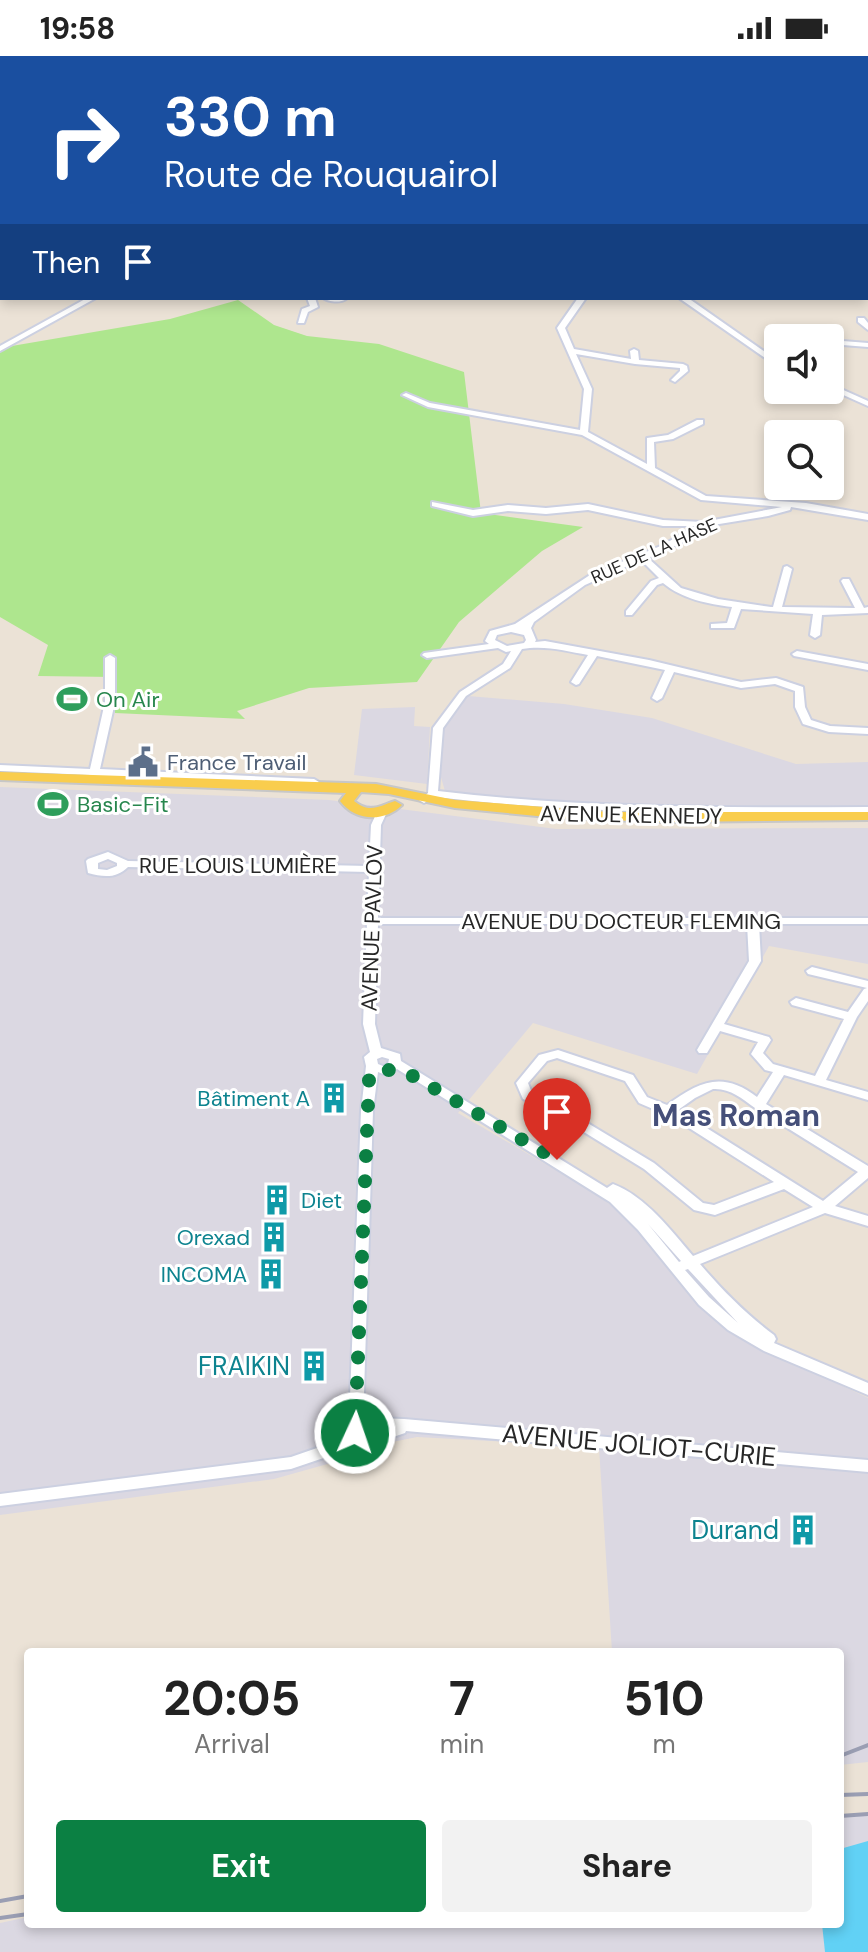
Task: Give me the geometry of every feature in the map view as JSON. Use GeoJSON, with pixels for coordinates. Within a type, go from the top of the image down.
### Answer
{"type":"FeatureCollection","features":[{"type":"Feature","properties":{"kind":"main road"},"geometry":{"type":"LineString","coordinates":[[0,776],[349,793]]}},
{"type":"Feature","properties":{"kind":"main road"},"geometry":{"type":"LineString","coordinates":[[0,784],[320,795],[349,793],[378,786],[387,809],[365,813],[353,808],[349,793]]}},
{"type":"Feature","properties":{"kind":"main road","name":"AVENUE KENNEDY"},"geometry":{"type":"LineString","coordinates":[[387,809],[429,797],[518,812],[868,819]]}},
{"type":"Feature","properties":{"kind":"main road","name":"AVENUE KENNEDY"},"geometry":{"type":"LineString","coordinates":[[387,809],[613,823],[868,819]]}},
{"type":"Feature","properties":{"kind":"street"},"geometry":{"type":"LineString","coordinates":[[0,349],[88,300]]}},
{"type":"Feature","properties":{"kind":"street"},"geometry":{"type":"LineString","coordinates":[[301,321],[305,311],[314,307],[312,300]]}},
{"type":"Feature","properties":{"kind":"street"},"geometry":{"type":"LineString","coordinates":[[581,300],[561,328],[588,389],[584,433]]}},
{"type":"Feature","properties":{"kind":"street"},"geometry":{"type":"LineString","coordinates":[[686,300],[764,355]]}},
{"type":"Feature","properties":{"kind":"street"},"geometry":{"type":"LineString","coordinates":[[861,320],[868,328]]}},
{"type":"Feature","properties":{"kind":"street"},"geometry":{"type":"LineString","coordinates":[[844,343],[868,345]]}},
{"type":"Feature","properties":{"kind":"street"},"geometry":{"type":"LineString","coordinates":[[571,351],[635,362],[683,366],[684,371],[675,380]]}},
{"type":"Feature","properties":{"kind":"street"},"geometry":{"type":"LineString","coordinates":[[634,351],[635,362]]}},
{"type":"Feature","properties":{"kind":"street"},"geometry":{"type":"LineString","coordinates":[[844,393],[868,404]]}},
{"type":"Feature","properties":{"kind":"street"},"geometry":{"type":"LineString","coordinates":[[406,395],[428,405],[584,433],[704,498],[868,517]]}},
{"type":"Feature","properties":{"kind":"street"},"geometry":{"type":"LineString","coordinates":[[651,467],[650,440],[670,437],[700,422]]}},
{"type":"Feature","properties":{"kind":"street"},"geometry":{"type":"LineString","coordinates":[[435,504],[473,513],[508,508],[546,511],[588,507],[663,523],[705,524]]}},
{"type":"Feature","properties":{"kind":"street","name":"RUE DE LA HASE"},"geometry":{"type":"LineString","coordinates":[[512,643],[538,612],[581,583],[642,557],[705,524],[763,517],[790,507]]}},
{"type":"Feature","properties":{"kind":"street"},"geometry":{"type":"LineString","coordinates":[[642,557],[663,580],[692,596],[777,609],[818,612],[864,610],[846,581]]}},
{"type":"Feature","properties":{"kind":"street"},"geometry":{"type":"LineString","coordinates":[[777,609],[787,569]]}},
{"type":"Feature","properties":{"kind":"street"},"geometry":{"type":"LineString","coordinates":[[629,613],[654,583],[663,580]]}},
{"type":"Feature","properties":{"kind":"street"},"geometry":{"type":"LineString","coordinates":[[714,626],[731,626],[738,604]]}},
{"type":"Feature","properties":{"kind":"street"},"geometry":{"type":"LineString","coordinates":[[815,635],[818,612]]}},
{"type":"Feature","properties":{"kind":"street"},"geometry":{"type":"LineString","coordinates":[[512,643],[493,633],[511,629],[512,643],[507,666],[463,694],[438,728],[429,797],[519,805],[731,811],[868,810]]}},
{"type":"Feature","properties":{"kind":"street"},"geometry":{"type":"LineString","coordinates":[[427,655],[512,643],[545,644],[741,685],[789,683],[800,689],[800,707],[807,722],[829,734],[868,731]]}},
{"type":"Feature","properties":{"kind":"street"},"geometry":{"type":"LineString","coordinates":[[576,682],[594,653]]}},
{"type":"Feature","properties":{"kind":"street"},"geometry":{"type":"LineString","coordinates":[[797,654],[868,667]]}},
{"type":"Feature","properties":{"kind":"street"},"geometry":{"type":"LineString","coordinates":[[94,774],[110,702],[110,658]]}},
{"type":"Feature","properties":{"kind":"street"},"geometry":{"type":"LineString","coordinates":[[657,698],[670,669]]}},
{"type":"Feature","properties":{"kind":"street"},"geometry":{"type":"LineString","coordinates":[[0,768],[323,783],[349,793]]}},
{"type":"Feature","properties":{"kind":"street","name":"AVENUE PAVLOV"},"geometry":{"type":"LineString","coordinates":[[381,1052],[370,1031],[374,864],[387,809]]}},
{"type":"Feature","properties":{"kind":"street","name":"RUE LOUIS LUMIÈRE"},"geometry":{"type":"LineString","coordinates":[[123,864],[374,864]]}},
{"type":"Feature","properties":{"kind":"street","name":"AVENUE DU DOCTEUR FLEMING"},"geometry":{"type":"LineString","coordinates":[[373,921],[868,921]]}},
{"type":"Feature","properties":{"kind":"street"},"geometry":{"type":"LineString","coordinates":[[703,1050],[755,961],[753,921]]}},
{"type":"Feature","properties":{"kind":"street"},"geometry":{"type":"LineString","coordinates":[[812,971],[868,985]]}},
{"type":"Feature","properties":{"kind":"street"},"geometry":{"type":"LineString","coordinates":[[819,1082],[851,1017],[868,992]]}},
{"type":"Feature","properties":{"kind":"street"},"geometry":{"type":"LineString","coordinates":[[796,1002],[851,1017]]}},
{"type":"Feature","properties":{"kind":"street"},"geometry":{"type":"LineString","coordinates":[[717,1026],[765,1040],[757,1054],[769,1067],[868,1096]]}},
{"type":"Feature","properties":{"kind":"street"},"geometry":{"type":"LineString","coordinates":[[358,1436],[385,1070],[396,1057],[381,1052],[369,1059],[385,1070],[599,1180],[642,1208],[660,1224],[719,1315],[758,1341],[868,1389]]}},
{"type":"Feature","properties":{"kind":"street"},"geometry":{"type":"LineString","coordinates":[[786,1183],[715,1210],[699,1207],[649,1166],[557,1110],[527,1096],[522,1083],[543,1058],[558,1054],[629,1078],[637,1094],[666,1112],[680,1116],[786,1183],[824,1208],[868,1221]]}},
{"type":"Feature","properties":{"kind":"street"},"geometry":{"type":"LineString","coordinates":[[759,1105],[780,1071]]}},
{"type":"Feature","properties":{"kind":"street"},"geometry":{"type":"LineString","coordinates":[[666,1112],[703,1086],[719,1083],[742,1090],[759,1105],[868,1171],[824,1208],[684,1265]]}},
{"type":"Feature","properties":{"kind":"street","name":"AVENUE JOLIOT-CURIE"},"geometry":{"type":"LineString","coordinates":[[0,1500],[291,1463],[358,1436],[411,1426],[868,1466]]}},
{"type":"Feature","properties":{"kind":"shaded area"},"geometry":{"type":"Polygon","coordinates":[[[468,696],[564,704],[652,718],[796,764],[868,762],[868,806],[699,808],[524,803],[445,791],[440,774],[442,728],[468,696]]]}},
{"type":"Feature","properties":{"kind":"shaded area"},"geometry":{"type":"Polygon","coordinates":[[[415,707],[414,726],[430,727],[427,784],[354,775],[362,709],[415,707]]]}},
{"type":"Feature","properties":{"kind":"shaded area"},"geometry":{"type":"Polygon","coordinates":[[[0,787],[329,800],[556,829],[868,828],[868,964],[769,946],[697,1074],[533,1023],[458,1113],[598,1195],[634,1224],[730,1333],[868,1398],[868,1762],[844,1765],[844,1648],[612,1648],[599,1447],[417,1437],[372,1446],[360,1464],[331,1463],[274,1479],[0,1515],[0,787]]]}},
{"type":"Feature","properties":{"kind":"shaded area"},"geometry":{"type":"Polygon","coordinates":[[[868,1814],[868,1952],[0,1952],[0,1923],[24,1918],[24,1928],[844,1928],[844,1815],[868,1814]]]}},
{"type":"Feature","properties":{"kind":"green space"},"geometry":{"type":"Polygon","coordinates":[[[238,300],[274,325],[307,336],[379,344],[464,372],[481,513],[583,527],[542,551],[459,622],[417,682],[309,688],[237,711],[245,719],[115,713],[114,677],[38,676],[48,645],[0,617],[0,348],[170,319],[238,300]]]}},
{"type":"Feature","properties":{"kind":"water"},"geometry":{"type":"Polygon","coordinates":[[[868,1841],[868,1952],[825,1952],[822,1928],[844,1928],[844,1848],[868,1841]]]}},
{"type":"Feature","properties":{"kind":"railway"},"geometry":{"type":"LineString","coordinates":[[844,1754],[868,1745]]}},
{"type":"Feature","properties":{"kind":"railway"},"geometry":{"type":"LineString","coordinates":[[844,1795],[868,1794]]}},
{"type":"Feature","properties":{"kind":"railway"},"geometry":{"type":"LineString","coordinates":[[844,1816],[868,1814]]}},
{"type":"Feature","properties":{"kind":"railway"},"geometry":{"type":"LineString","coordinates":[[0,1901],[24,1897]]}},
{"type":"Feature","properties":{"kind":"railway"},"geometry":{"type":"LineString","coordinates":[[0,1918],[24,1915]]}},
{"type":"Feature","properties":{"kind":"place","name":"On Air"},"geometry":{"type":"Point","coordinates":[72,699]}},
{"type":"Feature","properties":{"kind":"place","name":"France Travail"},"geometry":{"type":"Point","coordinates":[143,762]}},
{"type":"Feature","properties":{"kind":"place","name":"Basic-Fit"},"geometry":{"type":"Point","coordinates":[53,804]}},
{"type":"Feature","properties":{"kind":"place","name":"Bâtiment A"},"geometry":{"type":"Point","coordinates":[334,1098]}},
{"type":"Feature","properties":{"kind":"place","name":"Diet"},"geometry":{"type":"Point","coordinates":[277,1200]}},
{"type":"Feature","properties":{"kind":"place","name":"Orexad"},"geometry":{"type":"Point","coordinates":[274,1237]}},
{"type":"Feature","properties":{"kind":"place","name":"INCOMA"},"geometry":{"type":"Point","coordinates":[271,1274]}},
{"type":"Feature","properties":{"kind":"place","name":"FRAIKIN"},"geometry":{"type":"Point","coordinates":[314,1366]}},
{"type":"Feature","properties":{"kind":"place","name":"Durand"},"geometry":{"type":"Point","coordinates":[803,1530]}},
{"type":"Feature","properties":{"kind":"district","name":"Mas Roman"},"geometry":{"type":"Point","coordinates":[736,1115]}},
{"type":"Feature","properties":{"kind":"route"},"geometry":{"type":"LineString","coordinates":[[355,1433],[369,1080],[379,1069],[406,1072],[557,1160]]}}]}
